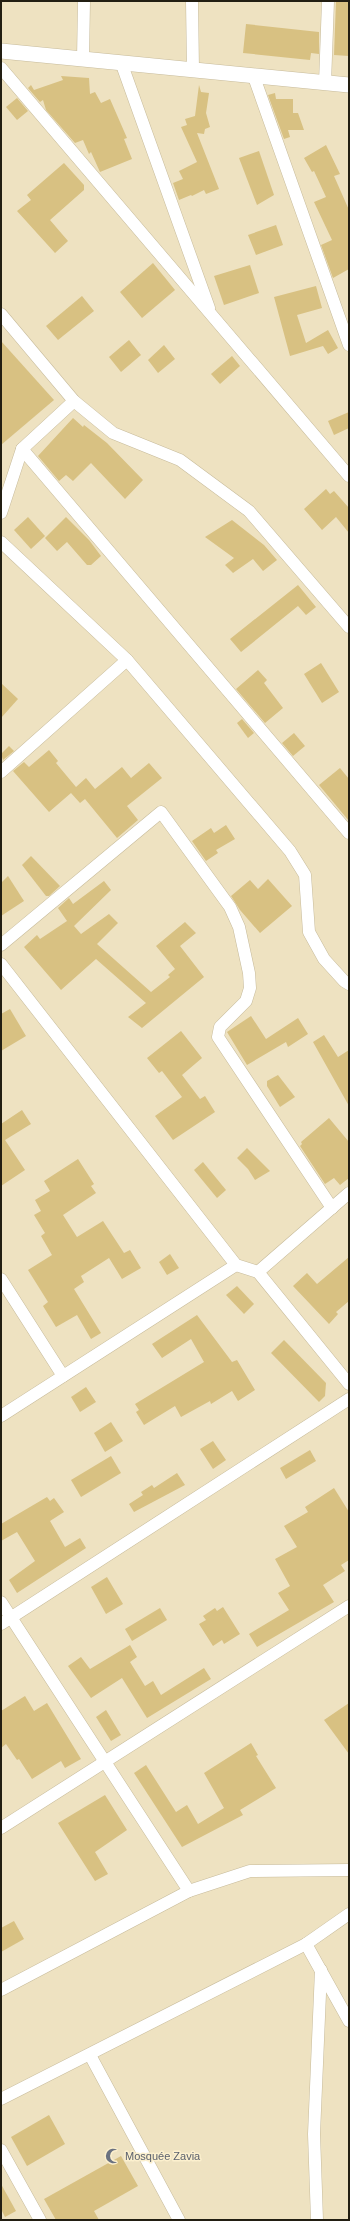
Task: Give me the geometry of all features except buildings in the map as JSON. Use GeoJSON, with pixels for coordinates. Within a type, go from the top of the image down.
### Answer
{"type":"FeatureCollection","features":[{"type":"Feature","properties":{"kind":"street"},"geometry":{"type":"LineString","coordinates":[[83,59],[84,1]]}},
{"type":"Feature","properties":{"kind":"street"},"geometry":{"type":"LineString","coordinates":[[192,1],[193,70]]}},
{"type":"Feature","properties":{"kind":"street"},"geometry":{"type":"LineString","coordinates":[[325,83],[328,1]]}},
{"type":"Feature","properties":{"kind":"street"},"geometry":{"type":"LineString","coordinates":[[1,50],[254,77],[349,85]]}},
{"type":"Feature","properties":{"kind":"street"},"geometry":{"type":"LineString","coordinates":[[121,62],[212,315]]}},
{"type":"Feature","properties":{"kind":"street"},"geometry":{"type":"LineString","coordinates":[[1,68],[349,476]]}},
{"type":"Feature","properties":{"kind":"street"},"geometry":{"type":"LineString","coordinates":[[254,77],[349,345]]}},
{"type":"Feature","properties":{"kind":"street"},"geometry":{"type":"LineString","coordinates":[[1,314],[74,401],[113,434],[180,460],[249,511],[349,627]]}},
{"type":"Feature","properties":{"kind":"street"},"geometry":{"type":"LineString","coordinates":[[1,513],[4,495],[22,449],[74,401]]}},
{"type":"Feature","properties":{"kind":"street"},"geometry":{"type":"LineString","coordinates":[[22,449],[349,833]]}},
{"type":"Feature","properties":{"kind":"street"},"geometry":{"type":"LineString","coordinates":[[1,542],[127,660],[290,851],[305,875],[309,932],[324,959],[344,981],[349,984]]}},
{"type":"Feature","properties":{"kind":"street"},"geometry":{"type":"LineString","coordinates":[[1,772],[127,660]]}},
{"type":"Feature","properties":{"kind":"street"},"geometry":{"type":"LineString","coordinates":[[1,945],[160,812],[230,907],[239,927],[249,973],[250,988],[246,1001],[220,1026],[218,1037],[332,1208]]}},
{"type":"Feature","properties":{"kind":"street"},"geometry":{"type":"LineString","coordinates":[[1,964],[236,1266],[258,1272],[349,1384]]}},
{"type":"Feature","properties":{"kind":"street"},"geometry":{"type":"LineString","coordinates":[[258,1272],[348,1196]]}},
{"type":"Feature","properties":{"kind":"street"},"geometry":{"type":"LineString","coordinates":[[1,1416],[236,1266]]}},
{"type":"Feature","properties":{"kind":"street"},"geometry":{"type":"LineString","coordinates":[[1,1279],[63,1376]]}},
{"type":"Feature","properties":{"kind":"street"},"geometry":{"type":"LineString","coordinates":[[6,1621],[349,1399]]}},
{"type":"Feature","properties":{"kind":"street"},"geometry":{"type":"LineString","coordinates":[[1,1602],[6,1621],[105,1762],[190,1891]]}},
{"type":"Feature","properties":{"kind":"street"},"geometry":{"type":"LineString","coordinates":[[1,1828],[349,1606]]}},
{"type":"Feature","properties":{"kind":"street"},"geometry":{"type":"LineString","coordinates":[[1,1990],[190,1891],[250,1871],[349,1870]]}},
{"type":"Feature","properties":{"kind":"street"},"geometry":{"type":"LineString","coordinates":[[1,2100],[306,1944],[349,1914]]}},
{"type":"Feature","properties":{"kind":"street"},"geometry":{"type":"LineString","coordinates":[[306,1944],[349,2021]]}},
{"type":"Feature","properties":{"kind":"street"},"geometry":{"type":"LineString","coordinates":[[317,2220],[314,2134],[321,1970]]}},
{"type":"Feature","properties":{"kind":"street"},"geometry":{"type":"LineString","coordinates":[[90,2055],[179,2220]]}},
{"type":"Feature","properties":{"kind":"street"},"geometry":{"type":"LineString","coordinates":[[1,2150],[40,2220]]}},
{"type":"Feature","properties":{"kind":"place","name":"Mosquée Zavia"},"geometry":{"type":"Point","coordinates":[113,2156]}}]}
